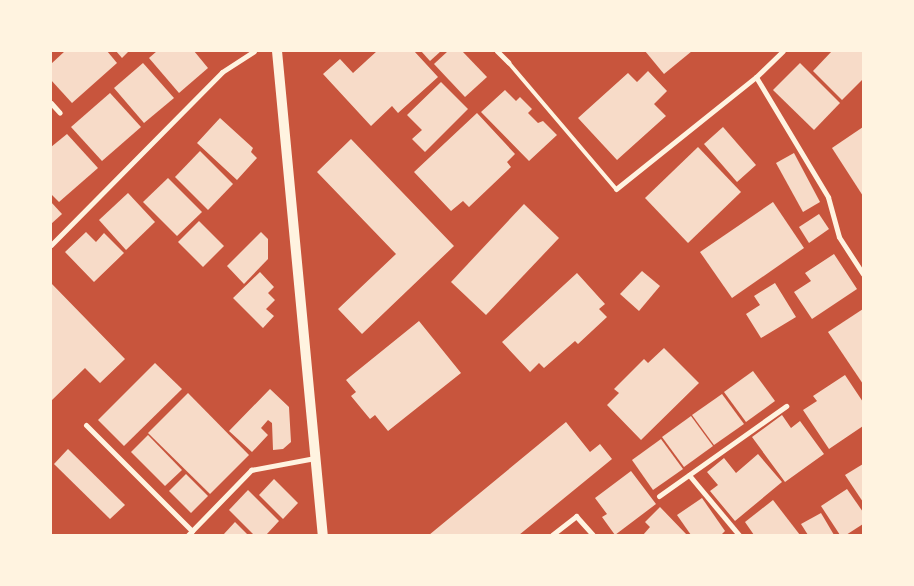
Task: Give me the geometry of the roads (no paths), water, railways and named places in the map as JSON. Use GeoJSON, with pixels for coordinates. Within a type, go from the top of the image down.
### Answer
{"type":"FeatureCollection","features":[{"type":"Feature","properties":{"kind":"main road"},"geometry":{"type":"LineString","coordinates":[[277,51],[323,535]]}},
{"type":"Feature","properties":{"kind":"street"},"geometry":{"type":"LineString","coordinates":[[51,245],[222,72],[254,51]]}},
{"type":"Feature","properties":{"kind":"street"},"geometry":{"type":"LineString","coordinates":[[497,51],[508,62]]}},
{"type":"Feature","properties":{"kind":"street"},"geometry":{"type":"LineString","coordinates":[[616,189],[756,77],[783,51]]}},
{"type":"Feature","properties":{"kind":"street"},"geometry":{"type":"LineString","coordinates":[[756,77],[828,197],[839,237],[863,274]]}},
{"type":"Feature","properties":{"kind":"street"},"geometry":{"type":"LineString","coordinates":[[51,104],[60,113]]}},
{"type":"Feature","properties":{"kind":"street"},"geometry":{"type":"LineString","coordinates":[[659,496],[786,406]]}},
{"type":"Feature","properties":{"kind":"street"},"geometry":{"type":"LineString","coordinates":[[86,425],[190,533],[250,470],[316,458]]}},
{"type":"Feature","properties":{"kind":"street"},"geometry":{"type":"LineString","coordinates":[[689,475],[739,535]]}},
{"type":"Feature","properties":{"kind":"street"},"geometry":{"type":"LineString","coordinates":[[552,535],[576,516],[593,535]]}},
{"type":"Feature","properties":{"kind":"lane"},"geometry":{"type":"LineString","coordinates":[[508,62],[616,189]]}}]}
